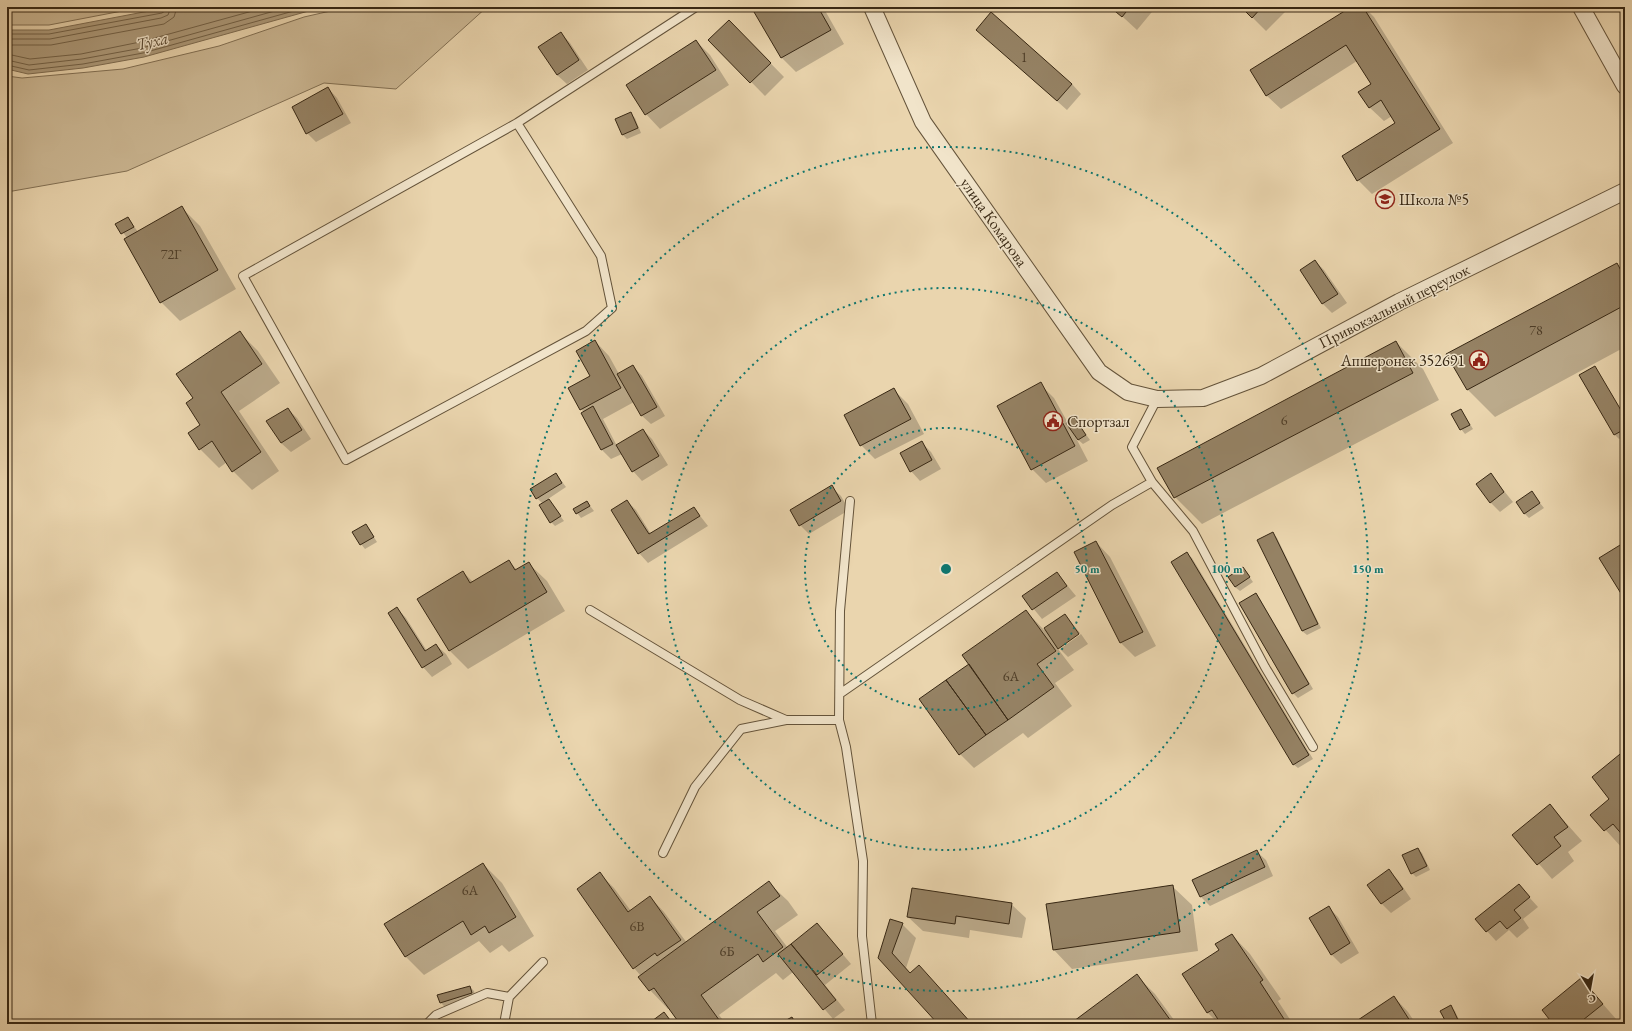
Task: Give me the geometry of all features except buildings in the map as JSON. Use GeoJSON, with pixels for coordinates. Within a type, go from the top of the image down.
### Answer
{"type":"FeatureCollection","features":[{"type":"Feature","properties":{"kind":"street","name":"улица Комарова"},"geometry":{"type":"LineString","coordinates":[[872,7],[923,122],[1100,372],[1128,392],[1157,399]]}},
{"type":"Feature","properties":{"kind":"street"},"geometry":{"type":"LineString","coordinates":[[1581,7],[1625,86]]}},
{"type":"Feature","properties":{"kind":"street","name":"Привокзальный переулок"},"geometry":{"type":"LineString","coordinates":[[1157,399],[1203,398],[1261,376],[1399,302],[1625,191]]}},
{"type":"Feature","properties":{"kind":"lane"},"geometry":{"type":"LineString","coordinates":[[518,123],[601,256],[612,308],[586,332],[346,460],[243,276],[518,123],[696,7]]}},
{"type":"Feature","properties":{"kind":"lane"},"geometry":{"type":"LineString","coordinates":[[1157,399],[1132,446],[1152,482],[1193,531],[1264,667],[1313,747]]}},
{"type":"Feature","properties":{"kind":"lane"},"geometry":{"type":"LineString","coordinates":[[840,693],[1112,505],[1152,482]]}},
{"type":"Feature","properties":{"kind":"lane"},"geometry":{"type":"LineString","coordinates":[[850,501],[840,611],[839,720],[846,747],[862,861],[862,936],[872,1024]]}},
{"type":"Feature","properties":{"kind":"lane"},"geometry":{"type":"LineString","coordinates":[[590,610],[740,700],[786,720]]}},
{"type":"Feature","properties":{"kind":"lane"},"geometry":{"type":"LineString","coordinates":[[663,853],[695,787],[741,729],[786,720],[839,720]]}},
{"type":"Feature","properties":{"kind":"lane"},"geometry":{"type":"LineString","coordinates":[[504,1024],[509,996],[543,962]]}},
{"type":"Feature","properties":{"kind":"lane"},"geometry":{"type":"LineString","coordinates":[[427,1024],[436,1015],[487,993],[509,996]]}},
{"type":"Feature","properties":{"kind":"shaded area"},"geometry":{"type":"Polygon","coordinates":[[[7,7],[143,7],[49,25],[7,25],[7,7]]]}},
{"type":"Feature","properties":{"kind":"shaded area"},"geometry":{"type":"Polygon","coordinates":[[[348,7],[487,7],[396,89],[324,83],[127,171],[7,192],[7,76],[22,78],[123,69],[219,46],[304,17],[348,7]]]}},
{"type":"Feature","properties":{"kind":"water","name":"Туха"},"geometry":{"type":"Polygon","coordinates":[[[170,7],[323,7],[144,57],[83,68],[28,74],[7,69],[7,30],[49,30],[170,7]]]}},
{"type":"Feature","properties":{"kind":"place","name":"Школа №5"},"geometry":{"type":"Point","coordinates":[1385,199]}},
{"type":"Feature","properties":{"kind":"place","name":"Апшеронск 352691"},"geometry":{"type":"Point","coordinates":[1479,360]}},
{"type":"Feature","properties":{"kind":"place","name":"Спортзал"},"geometry":{"type":"Point","coordinates":[1053,421]}}]}
